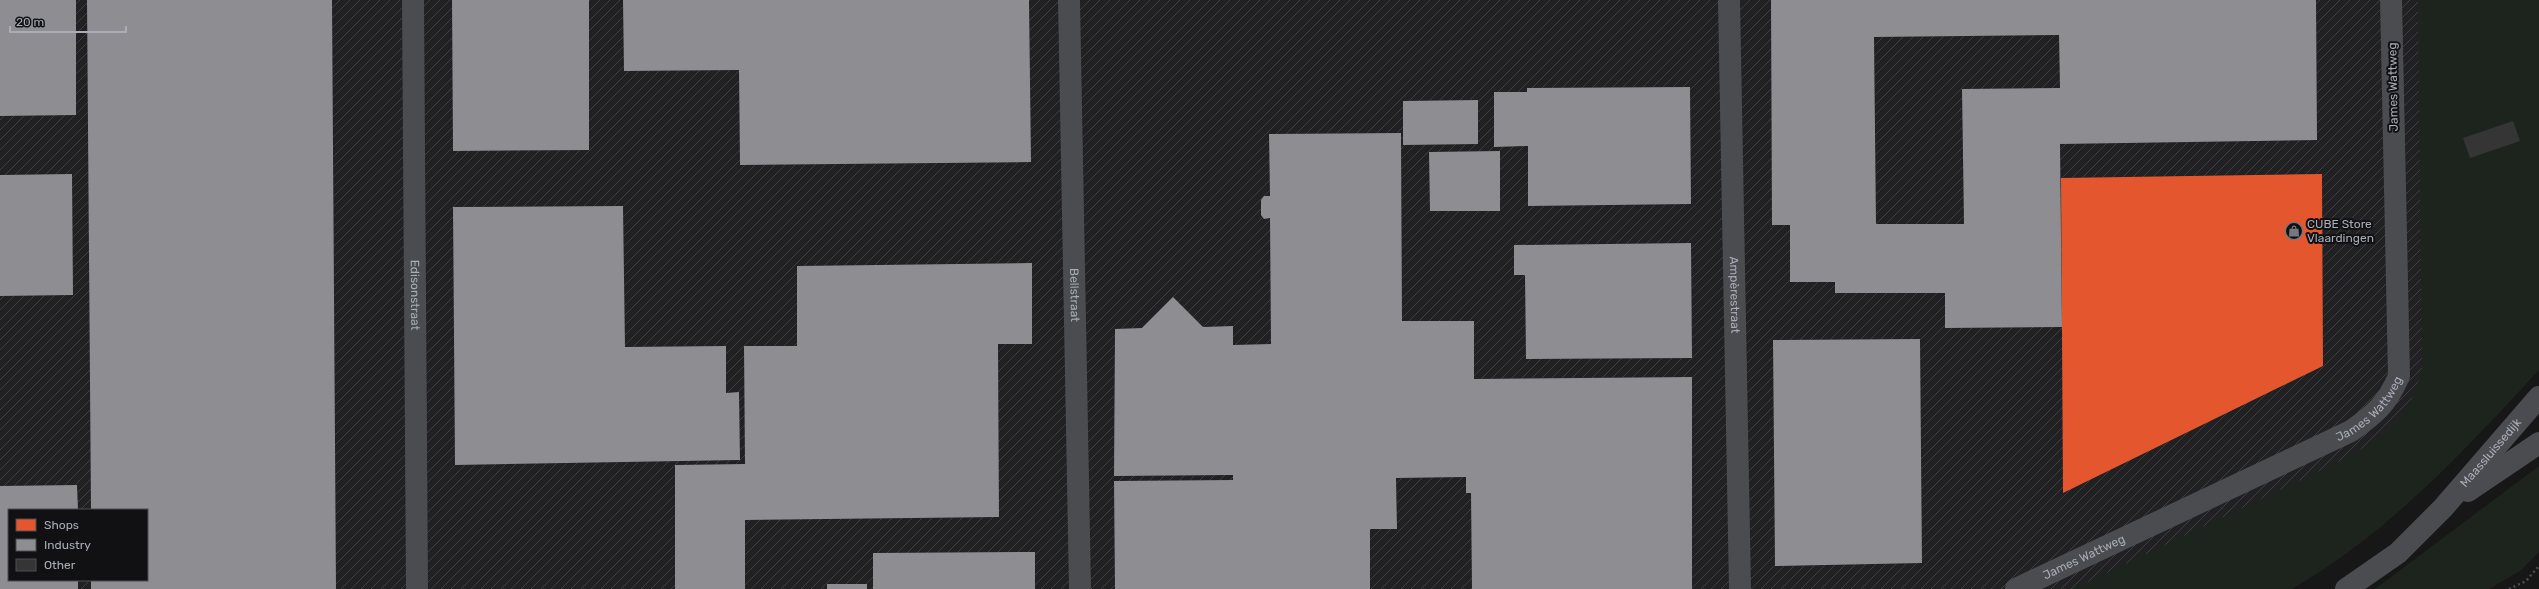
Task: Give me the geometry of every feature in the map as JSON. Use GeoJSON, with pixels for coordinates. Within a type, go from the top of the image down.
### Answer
{"type":"FeatureCollection","features":[{"type":"Feature","properties":{"kind":"street","name":"Edisonstraat"},"geometry":{"type":"LineString","coordinates":[[413,0],[417,589]]}},
{"type":"Feature","properties":{"kind":"street","name":"Bellstraat"},"geometry":{"type":"LineString","coordinates":[[1069,0],[1080,589]]}},
{"type":"Feature","properties":{"kind":"street","name":"Ampèrestraat"},"geometry":{"type":"LineString","coordinates":[[1729,0],[1740,589]]}},
{"type":"Feature","properties":{"kind":"street","name":"James Wattweg"},"geometry":{"type":"LineString","coordinates":[[2016,589],[2351,432],[2376,414],[2391,395],[2399,376],[2391,0]]}},
{"type":"Feature","properties":{"kind":"street","name":"Maassluissedijk"},"geometry":{"type":"LineString","coordinates":[[2346,589],[2398,553],[2444,508],[2539,397]]}},
{"type":"Feature","properties":{"kind":"street","name":"Maassluissedijk"},"geometry":{"type":"LineString","coordinates":[[2444,508],[2539,443]]}},
{"type":"Feature","properties":{"kind":"path"},"geometry":{"type":"LineString","coordinates":[[2509,589],[2526,581],[2539,566]]}},
{"type":"Feature","properties":{"kind":"shaded area"},"geometry":{"type":"Polygon","coordinates":[[[0,0],[2431,0],[2456,355],[2394,456],[2118,589],[0,589],[0,0]]]}},
{"type":"Feature","properties":{"kind":"shaded area"},"geometry":{"type":"Polygon","coordinates":[[[2418,0],[2539,0],[2539,370],[2482,431],[2424,489],[2361,543],[2292,589],[2073,589],[2332,465],[2381,438],[2403,416],[2416,391],[2422,368],[2418,0]]]}},
{"type":"Feature","properties":{"kind":"shaded area"},"geometry":{"type":"Polygon","coordinates":[[[2539,466],[2539,552],[2520,571],[2489,589],[2375,589],[2539,466]]]}},
{"type":"Feature","properties":{"kind":"building: Shops"},"geometry":{"type":"Polygon","coordinates":[[[2322,174],[2323,366],[2063,493],[2061,178],[2322,174]]]}},
{"type":"Feature","properties":{"kind":"building: Industry"},"geometry":{"type":"Polygon","coordinates":[[[0,0],[76,0],[76,115],[0,116],[0,0]]]}},
{"type":"Feature","properties":{"kind":"building: Industry"},"geometry":{"type":"Polygon","coordinates":[[[87,0],[332,0],[336,589],[91,589],[91,581],[148,581],[148,509],[91,509],[87,0]]]}},
{"type":"Feature","properties":{"kind":"building: Industry"},"geometry":{"type":"Polygon","coordinates":[[[452,0],[589,0],[589,150],[453,151],[452,0]]]}},
{"type":"Feature","properties":{"kind":"building: Industry"},"geometry":{"type":"Polygon","coordinates":[[[623,0],[1029,0],[1031,162],[740,165],[739,70],[624,71],[623,0]]]}},
{"type":"Feature","properties":{"kind":"building: Industry"},"geometry":{"type":"Polygon","coordinates":[[[1771,0],[2316,0],[2317,140],[2060,144],[2062,327],[1945,328],[1945,293],[1835,293],[1835,282],[1790,282],[1790,225],[1772,225],[1771,0]],[[2059,35],[1874,37],[1876,224],[1964,224],[1962,89],[2060,88],[2059,35]]]}},
{"type":"Feature","properties":{"kind":"building: Industry"},"geometry":{"type":"Polygon","coordinates":[[[1690,87],[1691,204],[1528,206],[1528,146],[1494,147],[1494,92],[1527,92],[1527,88],[1690,87]]]}},
{"type":"Feature","properties":{"kind":"building: Industry"},"geometry":{"type":"Polygon","coordinates":[[[1478,100],[1478,144],[1403,145],[1403,101],[1478,100]]]}},
{"type":"Feature","properties":{"kind":"building: Industry"},"geometry":{"type":"Polygon","coordinates":[[[1401,133],[1402,321],[1474,321],[1474,379],[1692,377],[1692,589],[1472,589],[1471,493],[1466,493],[1466,477],[1396,478],[1397,529],[1370,529],[1370,589],[1115,589],[1114,481],[1233,480],[1233,475],[1114,476],[1115,329],[1142,328],[1173,297],[1203,327],[1233,326],[1233,345],[1271,344],[1270,218],[1264,219],[1261,215],[1261,200],[1264,196],[1270,196],[1269,134],[1401,133]]]}},
{"type":"Feature","properties":{"kind":"building: Industry"},"geometry":{"type":"Polygon","coordinates":[[[1500,151],[1500,211],[1430,211],[1429,152],[1500,151]]]}},
{"type":"Feature","properties":{"kind":"building: Industry"},"geometry":{"type":"Polygon","coordinates":[[[72,174],[73,295],[0,296],[0,175],[72,174]]]}},
{"type":"Feature","properties":{"kind":"building: Industry"},"geometry":{"type":"Polygon","coordinates":[[[623,206],[625,347],[726,346],[726,393],[739,392],[740,460],[455,465],[453,207],[623,206]]]}},
{"type":"Feature","properties":{"kind":"building: Industry"},"geometry":{"type":"Polygon","coordinates":[[[1691,243],[1692,358],[1526,359],[1525,275],[1514,275],[1514,245],[1691,243]]]}},
{"type":"Feature","properties":{"kind":"building: Industry"},"geometry":{"type":"Polygon","coordinates":[[[1032,263],[1032,344],[998,344],[999,517],[745,520],[745,589],[675,589],[675,465],[745,464],[744,346],[797,346],[797,266],[1032,263]]]}},
{"type":"Feature","properties":{"kind":"building: Industry"},"geometry":{"type":"Polygon","coordinates":[[[1920,339],[1922,563],[1775,566],[1773,340],[1920,339]]]}},
{"type":"Feature","properties":{"kind":"building: Industry"},"geometry":{"type":"Polygon","coordinates":[[[77,485],[78,509],[8,509],[8,581],[78,581],[78,589],[0,589],[0,486],[77,485]]]}},
{"type":"Feature","properties":{"kind":"building: Industry"},"geometry":{"type":"Polygon","coordinates":[[[1035,552],[1035,589],[873,589],[873,553],[1035,552]]]}},
{"type":"Feature","properties":{"kind":"building: Industry"},"geometry":{"type":"Polygon","coordinates":[[[827,584],[867,584],[867,589],[827,589],[827,584]]]}},
{"type":"Feature","properties":{"kind":"building: Other"},"geometry":{"type":"Polygon","coordinates":[[[2513,121],[2520,141],[2470,158],[2463,138],[2513,121]]]}},
{"type":"Feature","properties":{"kind":"place","name":"CUBE Store Vlaardingen"},"geometry":{"type":"Point","coordinates":[2294,231]}}]}
